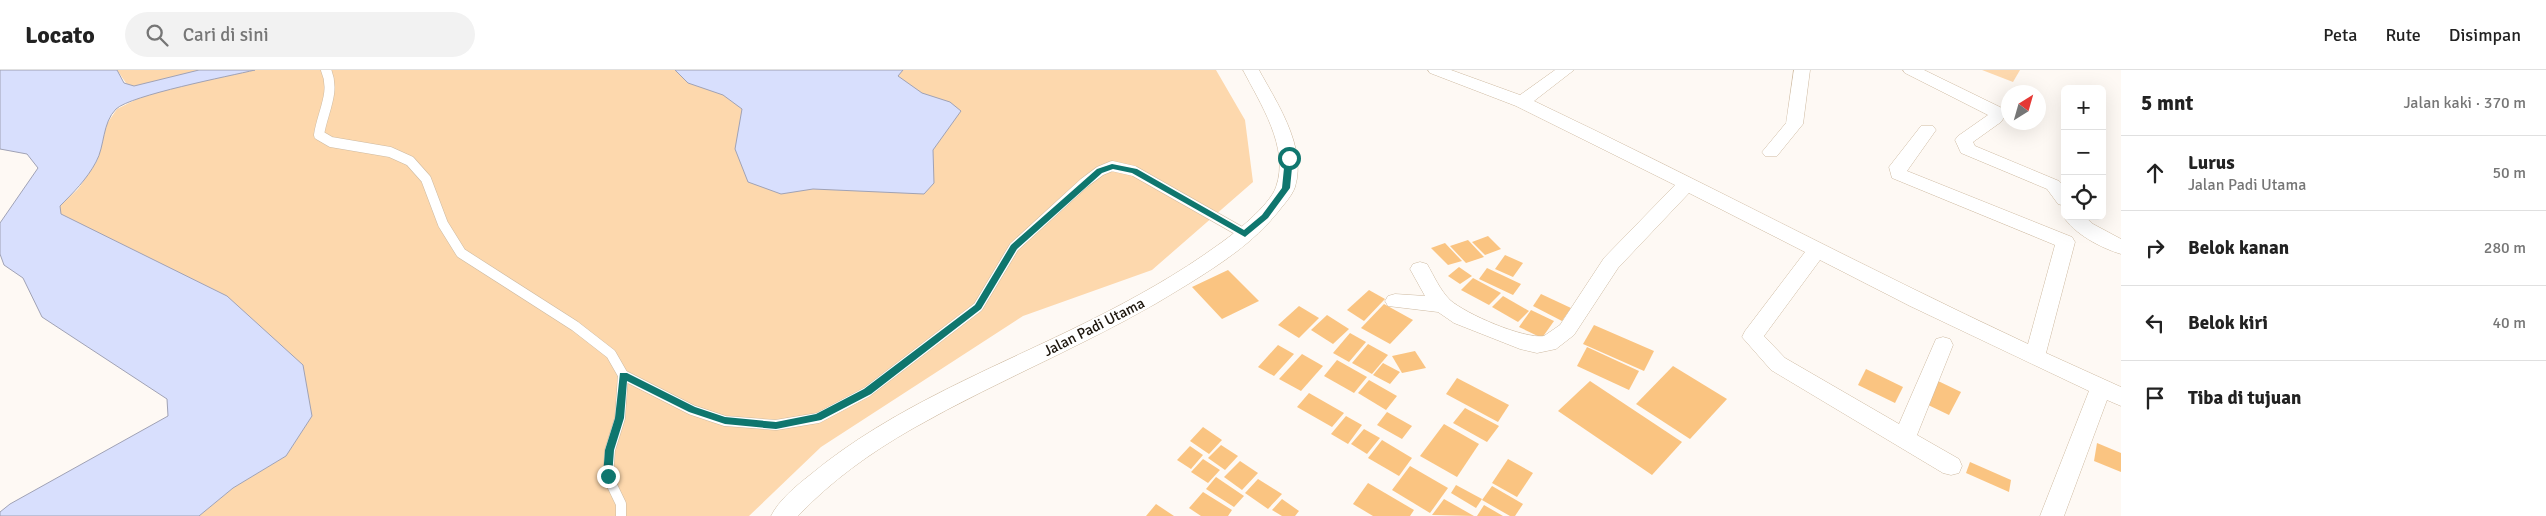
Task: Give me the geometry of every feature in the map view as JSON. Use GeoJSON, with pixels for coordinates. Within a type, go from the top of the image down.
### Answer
{"type":"FeatureCollection","features":[{"type":"Feature","properties":{"kind":"street","name":"Jalan Padi Utama"},"geometry":{"type":"LineString","coordinates":[[783,516],[795,502],[856,451],[921,413],[1106,323],[1167,289],[1230,248],[1265,217],[1286,188],[1289,158],[1273,113],[1251,70]]}},
{"type":"Feature","properties":{"kind":"street"},"geometry":{"type":"LineString","coordinates":[[1436,70],[1522,102],[1817,250],[2111,392],[2052,516]]}},
{"type":"Feature","properties":{"kind":"street"},"geometry":{"type":"LineString","coordinates":[[1522,102],[1566,70]]}},
{"type":"Feature","properties":{"kind":"street"},"geometry":{"type":"LineString","coordinates":[[1771,152],[1794,124],[1802,70]]}},
{"type":"Feature","properties":{"kind":"street"},"geometry":{"type":"LineString","coordinates":[[1911,70],[1998,113],[1995,118],[1964,140],[1967,149],[2054,185],[2061,195]]}},
{"type":"Feature","properties":{"kind":"street"},"geometry":{"type":"LineString","coordinates":[[1927,130],[1898,167],[1898,174],[2065,242]]}},
{"type":"Feature","properties":{"kind":"street"},"geometry":{"type":"LineString","coordinates":[[1420,270],[1431,290],[1443,305],[1461,318],[1520,341],[1537,345],[1558,339],[1611,263],[1688,184]]}},
{"type":"Feature","properties":{"kind":"street"},"geometry":{"type":"LineString","coordinates":[[2035,356],[2065,251],[2070,220]]}},
{"type":"Feature","properties":{"kind":"street"},"geometry":{"type":"LineString","coordinates":[[2076,220],[2086,229],[2121,247]]}},
{"type":"Feature","properties":{"kind":"street"},"geometry":{"type":"LineString","coordinates":[[1817,250],[1752,337],[1778,364],[1905,437],[1951,466]]}},
{"type":"Feature","properties":{"kind":"street"},"geometry":{"type":"LineString","coordinates":[[1395,301],[1443,305]]}},
{"type":"Feature","properties":{"kind":"street"},"geometry":{"type":"LineString","coordinates":[[1905,437],[1943,345]]}},
{"type":"Feature","properties":{"kind":"lane"},"geometry":{"type":"LineString","coordinates":[[326,70],[330,96],[320,122],[319,135],[331,142],[390,152],[410,161],[426,179],[443,224],[461,253],[575,326],[611,354],[624,375],[692,410],[725,421],[776,425],[818,418],[868,392],[978,307],[1014,247],[1084,183],[1100,171],[1112,166],[1134,171],[1245,234]]}},
{"type":"Feature","properties":{"kind":"lane"},"geometry":{"type":"LineString","coordinates":[[622,516],[621,504],[608,476],[610,450],[620,418],[624,375]]}},
{"type":"Feature","properties":{"kind":"shaded area"},"geometry":{"type":"Polygon","coordinates":[[[117,70],[1216,70],[1245,120],[1253,182],[1152,270],[1023,316],[821,447],[749,516],[199,516],[233,488],[286,456],[312,416],[60,214],[60,206],[78,189],[97,161],[106,125],[117,109],[137,99],[117,70]]]}},
{"type":"Feature","properties":{"kind":"shaded area"},"geometry":{"type":"Polygon","coordinates":[[[1982,70],[2020,70],[2013,82],[1982,70]]]}},
{"type":"Feature","properties":{"kind":"water"},"geometry":{"type":"Polygon","coordinates":[[[0,70],[117,70],[124,83],[134,86],[199,70],[255,70],[160,92],[116,109],[108,121],[99,156],[80,186],[60,206],[61,214],[227,296],[303,365],[312,416],[286,456],[233,488],[199,516],[0,516],[0,512],[10,504],[168,416],[167,399],[42,317],[23,278],[4,265],[0,254],[0,223],[38,168],[27,154],[0,149],[0,70]]]}},
{"type":"Feature","properties":{"kind":"water"},"geometry":{"type":"Polygon","coordinates":[[[675,70],[903,70],[898,76],[922,93],[950,102],[961,111],[933,150],[934,183],[924,194],[813,189],[781,194],[748,182],[735,149],[742,109],[723,95],[688,83],[675,70]]]}},
{"type":"Feature","properties":{"kind":"building"},"geometry":{"type":"Polygon","coordinates":[[[1488,236],[1501,249],[1485,255],[1472,242],[1488,236]]]}},
{"type":"Feature","properties":{"kind":"building"},"geometry":{"type":"Polygon","coordinates":[[[1468,240],[1484,257],[1466,263],[1450,246],[1468,240]]]}},
{"type":"Feature","properties":{"kind":"building"},"geometry":{"type":"Polygon","coordinates":[[[1445,243],[1462,261],[1448,265],[1431,248],[1445,243]]]}},
{"type":"Feature","properties":{"kind":"building"},"geometry":{"type":"Polygon","coordinates":[[[1505,255],[1523,263],[1513,277],[1495,269],[1505,255]]]}},
{"type":"Feature","properties":{"kind":"building"},"geometry":{"type":"Polygon","coordinates":[[[1459,267],[1472,276],[1460,284],[1448,276],[1459,267]]]}},
{"type":"Feature","properties":{"kind":"building"},"geometry":{"type":"Polygon","coordinates":[[[1487,268],[1521,284],[1513,295],[1479,279],[1487,268]]]}},
{"type":"Feature","properties":{"kind":"building"},"geometry":{"type":"Polygon","coordinates":[[[1228,270],[1259,301],[1222,319],[1192,287],[1228,270]]]}},
{"type":"Feature","properties":{"kind":"building"},"geometry":{"type":"Polygon","coordinates":[[[1473,278],[1501,293],[1489,305],[1461,290],[1473,278]]]}},
{"type":"Feature","properties":{"kind":"building"},"geometry":{"type":"Polygon","coordinates":[[[1369,290],[1385,299],[1364,321],[1347,310],[1369,290]]]}},
{"type":"Feature","properties":{"kind":"building"},"geometry":{"type":"Polygon","coordinates":[[[1541,294],[1571,308],[1562,321],[1533,306],[1541,294]]]}},
{"type":"Feature","properties":{"kind":"building"},"geometry":{"type":"Polygon","coordinates":[[[1503,296],[1529,311],[1518,322],[1492,307],[1503,296]]]}},
{"type":"Feature","properties":{"kind":"building"},"geometry":{"type":"Polygon","coordinates":[[[1384,304],[1413,320],[1390,344],[1361,328],[1384,304]]]}},
{"type":"Feature","properties":{"kind":"building"},"geometry":{"type":"Polygon","coordinates":[[[1299,306],[1319,318],[1299,338],[1278,325],[1299,306]]]}},
{"type":"Feature","properties":{"kind":"building"},"geometry":{"type":"Polygon","coordinates":[[[1531,310],[1554,321],[1542,338],[1519,327],[1531,310]]]}},
{"type":"Feature","properties":{"kind":"building"},"geometry":{"type":"Polygon","coordinates":[[[1327,315],[1349,329],[1333,344],[1311,330],[1327,315]]]}},
{"type":"Feature","properties":{"kind":"building"},"geometry":{"type":"Polygon","coordinates":[[[1594,325],[1654,351],[1644,371],[1583,344],[1594,325]]]}},
{"type":"Feature","properties":{"kind":"building"},"geometry":{"type":"Polygon","coordinates":[[[1350,333],[1366,342],[1349,362],[1333,353],[1350,333]]]}},
{"type":"Feature","properties":{"kind":"building"},"geometry":{"type":"Polygon","coordinates":[[[1368,344],[1388,355],[1372,374],[1352,363],[1368,344]]]}},
{"type":"Feature","properties":{"kind":"building"},"geometry":{"type":"Polygon","coordinates":[[[1278,345],[1294,354],[1274,376],[1258,367],[1278,345]]]}},
{"type":"Feature","properties":{"kind":"building"},"geometry":{"type":"Polygon","coordinates":[[[1587,347],[1639,371],[1629,390],[1577,366],[1587,347]]]}},
{"type":"Feature","properties":{"kind":"building"},"geometry":{"type":"Polygon","coordinates":[[[1415,351],[1426,368],[1402,373],[1392,356],[1415,351]]]}},
{"type":"Feature","properties":{"kind":"building"},"geometry":{"type":"Polygon","coordinates":[[[1302,354],[1323,366],[1301,391],[1279,379],[1302,354]]]}},
{"type":"Feature","properties":{"kind":"building"},"geometry":{"type":"Polygon","coordinates":[[[1337,360],[1367,377],[1354,393],[1324,376],[1337,360]]]}},
{"type":"Feature","properties":{"kind":"building"},"geometry":{"type":"Polygon","coordinates":[[[1383,363],[1400,372],[1390,384],[1373,375],[1383,363]]]}},
{"type":"Feature","properties":{"kind":"building"},"geometry":{"type":"Polygon","coordinates":[[[1673,366],[1727,399],[1690,439],[1636,404],[1673,366]]]}},
{"type":"Feature","properties":{"kind":"building"},"geometry":{"type":"Polygon","coordinates":[[[1866,369],[1903,387],[1895,403],[1858,385],[1866,369]]]}},
{"type":"Feature","properties":{"kind":"building"},"geometry":{"type":"Polygon","coordinates":[[[1457,378],[1509,405],[1498,422],[1446,394],[1457,378]]]}},
{"type":"Feature","properties":{"kind":"building"},"geometry":{"type":"Polygon","coordinates":[[[1369,380],[1397,396],[1386,410],[1358,393],[1369,380]]]}},
{"type":"Feature","properties":{"kind":"building"},"geometry":{"type":"Polygon","coordinates":[[[1936,380],[1961,392],[1949,415],[1924,403],[1936,380]]]}},
{"type":"Feature","properties":{"kind":"building"},"geometry":{"type":"Polygon","coordinates":[[[1590,381],[1682,442],[1652,475],[1558,411],[1590,381]]]}},
{"type":"Feature","properties":{"kind":"building"},"geometry":{"type":"Polygon","coordinates":[[[1309,393],[1344,413],[1332,427],[1297,407],[1309,393]]]}},
{"type":"Feature","properties":{"kind":"building"},"geometry":{"type":"Polygon","coordinates":[[[1465,408],[1499,426],[1487,442],[1453,423],[1465,408]]]}},
{"type":"Feature","properties":{"kind":"building"},"geometry":{"type":"Polygon","coordinates":[[[1387,412],[1412,426],[1402,439],[1377,425],[1387,412]]]}},
{"type":"Feature","properties":{"kind":"building"},"geometry":{"type":"Polygon","coordinates":[[[1346,416],[1362,425],[1348,444],[1331,434],[1346,416]]]}},
{"type":"Feature","properties":{"kind":"building"},"geometry":{"type":"Polygon","coordinates":[[[1444,424],[1479,444],[1457,477],[1420,456],[1444,424]]]}},
{"type":"Feature","properties":{"kind":"building"},"geometry":{"type":"Polygon","coordinates":[[[1203,427],[1222,440],[1209,454],[1190,441],[1203,427]]]}},
{"type":"Feature","properties":{"kind":"building"},"geometry":{"type":"Polygon","coordinates":[[[1364,429],[1380,438],[1367,454],[1351,444],[1364,429]]]}},
{"type":"Feature","properties":{"kind":"building"},"geometry":{"type":"Polygon","coordinates":[[[1382,440],[1412,458],[1399,476],[1368,458],[1382,440]]]}},
{"type":"Feature","properties":{"kind":"building"},"geometry":{"type":"Polygon","coordinates":[[[2097,443],[2121,453],[2121,472],[2094,461],[2097,443]]]}},
{"type":"Feature","properties":{"kind":"building"},"geometry":{"type":"Polygon","coordinates":[[[1221,445],[1238,456],[1225,470],[1208,458],[1221,445]]]}},
{"type":"Feature","properties":{"kind":"building"},"geometry":{"type":"Polygon","coordinates":[[[1190,446],[1203,455],[1191,469],[1177,460],[1190,446]]]}},
{"type":"Feature","properties":{"kind":"building"},"geometry":{"type":"Polygon","coordinates":[[[1203,459],[1220,470],[1208,483],[1191,472],[1203,459]]]}},
{"type":"Feature","properties":{"kind":"building"},"geometry":{"type":"Polygon","coordinates":[[[1508,459],[1533,473],[1517,497],[1492,483],[1508,459]]]}},
{"type":"Feature","properties":{"kind":"building"},"geometry":{"type":"Polygon","coordinates":[[[1240,461],[1258,473],[1242,490],[1224,477],[1240,461]]]}},
{"type":"Feature","properties":{"kind":"building"},"geometry":{"type":"Polygon","coordinates":[[[1970,462],[2011,480],[2009,492],[1966,473],[1970,462]]]}},
{"type":"Feature","properties":{"kind":"building"},"geometry":{"type":"Polygon","coordinates":[[[1410,466],[1448,488],[1430,513],[1392,490],[1410,466]]]}},
{"type":"Feature","properties":{"kind":"building"},"geometry":{"type":"Polygon","coordinates":[[[1216,477],[1244,496],[1234,507],[1206,489],[1216,477]]]}},
{"type":"Feature","properties":{"kind":"building"},"geometry":{"type":"Polygon","coordinates":[[[1258,479],[1282,494],[1268,509],[1245,493],[1258,479]]]}},
{"type":"Feature","properties":{"kind":"building"},"geometry":{"type":"Polygon","coordinates":[[[1368,483],[1414,510],[1410,516],[1373,516],[1353,504],[1368,483]]]}},
{"type":"Feature","properties":{"kind":"building"},"geometry":{"type":"Polygon","coordinates":[[[1456,485],[1482,499],[1476,508],[1451,493],[1456,485]]]}},
{"type":"Feature","properties":{"kind":"building"},"geometry":{"type":"Polygon","coordinates":[[[1492,486],[1523,504],[1515,516],[1510,516],[1482,500],[1492,486]]]}},
{"type":"Feature","properties":{"kind":"building"},"geometry":{"type":"Polygon","coordinates":[[[1203,492],[1232,510],[1228,516],[1201,516],[1189,508],[1203,492]]]}},
{"type":"Feature","properties":{"kind":"building"},"geometry":{"type":"Polygon","coordinates":[[[1282,499],[1299,511],[1295,516],[1282,516],[1272,510],[1282,499]]]}},
{"type":"Feature","properties":{"kind":"building"},"geometry":{"type":"Polygon","coordinates":[[[1444,499],[1474,516],[1432,515],[1444,499]]]}},
{"type":"Feature","properties":{"kind":"building"},"geometry":{"type":"Polygon","coordinates":[[[1156,504],[1174,516],[1146,516],[1156,504]]]}},
{"type":"Feature","properties":{"kind":"building"},"geometry":{"type":"Polygon","coordinates":[[[1484,505],[1503,516],[1477,516],[1484,505]]]}},
{"type":"Feature","properties":{"kind":"route"},"geometry":{"type":"LineString","coordinates":[[608,476],[610,450],[620,418],[624,375],[692,410],[725,421],[776,425],[818,418],[868,392],[978,307],[1014,247],[1084,183],[1100,171],[1112,166],[1134,171],[1245,234],[1265,217],[1286,188],[1289,158]]}}]}
